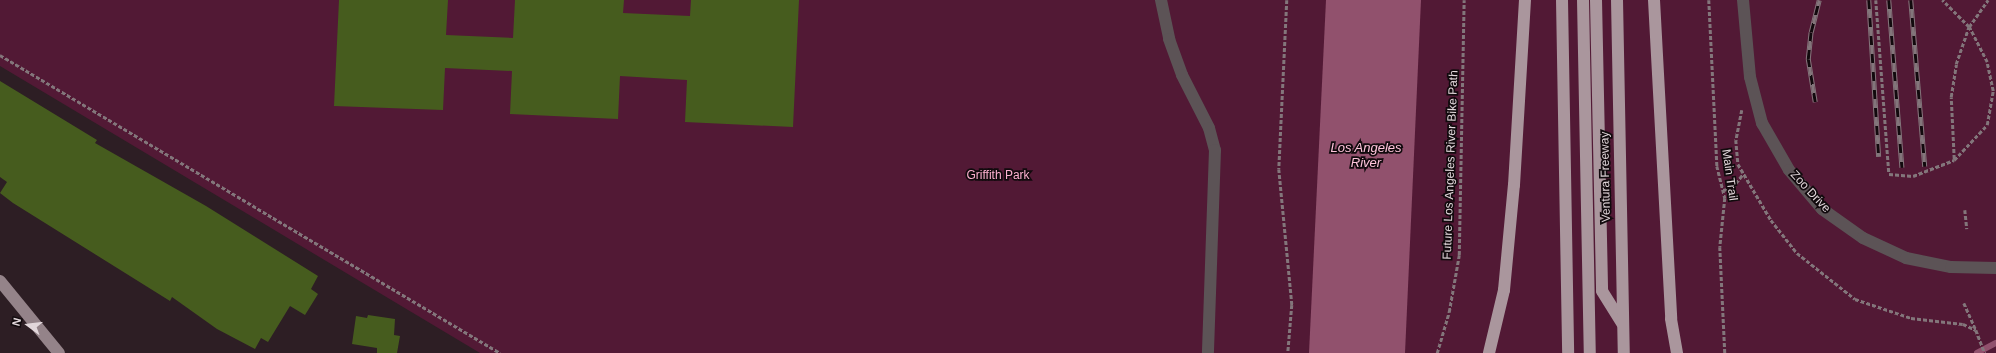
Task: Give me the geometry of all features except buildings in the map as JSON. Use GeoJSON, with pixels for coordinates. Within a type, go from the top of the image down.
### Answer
{"type":"FeatureCollection","features":[{"type":"Feature","properties":{"kind":"highway"},"geometry":{"type":"LineString","coordinates":[[1489,353],[1504,283],[1514,185],[1525,0]]}},
{"type":"Feature","properties":{"kind":"highway"},"geometry":{"type":"LineString","coordinates":[[1562,0],[1568,353]]}},
{"type":"Feature","properties":{"kind":"highway"},"geometry":{"type":"LineString","coordinates":[[1583,0],[1590,353]]}},
{"type":"Feature","properties":{"kind":"highway"},"geometry":{"type":"LineString","coordinates":[[1596,0],[1602,291],[1623,324]]}},
{"type":"Feature","properties":{"kind":"highway","name":"Ventura Freeway"},"geometry":{"type":"LineString","coordinates":[[1617,0],[1624,353]]}},
{"type":"Feature","properties":{"kind":"highway"},"geometry":{"type":"LineString","coordinates":[[1654,0],[1671,319],[1677,353]]}},
{"type":"Feature","properties":{"kind":"main road"},"geometry":{"type":"LineString","coordinates":[[0,281],[59,353]]}},
{"type":"Feature","properties":{"kind":"street"},"geometry":{"type":"LineString","coordinates":[[1161,0],[1180,68],[1209,128],[1215,150],[1208,353]]}},
{"type":"Feature","properties":{"kind":"street","name":"Zoo Drive"},"geometry":{"type":"LineString","coordinates":[[1743,0],[1753,88],[1762,123],[1789,170],[1822,208],[1863,238],[1906,258],[1951,267],[1996,268]]}},
{"type":"Feature","properties":{"kind":"path"},"geometry":{"type":"LineString","coordinates":[[1287,0],[1278,169],[1292,305],[1288,353]]}},
{"type":"Feature","properties":{"kind":"path","name":"Future Los Angeles River Bike Path"},"geometry":{"type":"LineString","coordinates":[[1437,353],[1449,312],[1458,255],[1464,0]]}},
{"type":"Feature","properties":{"kind":"path","name":"Main Trail"},"geometry":{"type":"LineString","coordinates":[[1709,0],[1717,166],[1725,206],[1720,247],[1725,353]]}},
{"type":"Feature","properties":{"kind":"path"},"geometry":{"type":"LineString","coordinates":[[1876,0],[1889,174],[1913,176],[1934,170],[1954,160],[1987,125],[1995,91],[1987,62],[1969,27],[1942,0]]}},
{"type":"Feature","properties":{"kind":"path"},"geometry":{"type":"LineString","coordinates":[[1954,160],[1951,97],[1956,64],[1969,27],[1988,0]]}},
{"type":"Feature","properties":{"kind":"path"},"geometry":{"type":"LineString","coordinates":[[0,55],[500,353]]}},
{"type":"Feature","properties":{"kind":"path"},"geometry":{"type":"LineString","coordinates":[[1753,88],[1738,118],[1738,164],[1771,220],[1797,253],[1855,298],[1911,318],[1963,324],[1976,330]]}},
{"type":"Feature","properties":{"kind":"path"},"geometry":{"type":"LineString","coordinates":[[1723,190],[1732,188],[1743,174]]}},
{"type":"Feature","properties":{"kind":"path"},"geometry":{"type":"LineString","coordinates":[[1965,210],[1967,229]]}},
{"type":"Feature","properties":{"kind":"path"},"geometry":{"type":"LineString","coordinates":[[1964,303],[1985,353]]}},
{"type":"Feature","properties":{"kind":"green space","name":"Griffith Park"},"geometry":{"type":"Polygon","coordinates":[[[0,0],[1996,0],[1996,353],[480,353],[0,66],[0,0]]]}},
{"type":"Feature","properties":{"kind":"water","name":"Los Angeles River"},"geometry":{"type":"Polygon","coordinates":[[[1326,0],[1421,0],[1405,353],[1309,353],[1326,0]]]}},
{"type":"Feature","properties":{"kind":"waterway"},"geometry":{"type":"LineString","coordinates":[[1977,353],[1996,343]]}},
{"type":"Feature","properties":{"kind":"railway"},"geometry":{"type":"LineString","coordinates":[[1815,102],[1808,59],[1811,32],[1819,0]]}},
{"type":"Feature","properties":{"kind":"railway"},"geometry":{"type":"LineString","coordinates":[[1869,0],[1879,157]]}},
{"type":"Feature","properties":{"kind":"railway"},"geometry":{"type":"LineString","coordinates":[[1889,0],[1902,167]]}},
{"type":"Feature","properties":{"kind":"railway"},"geometry":{"type":"LineString","coordinates":[[1911,0],[1925,166]]}}]}
